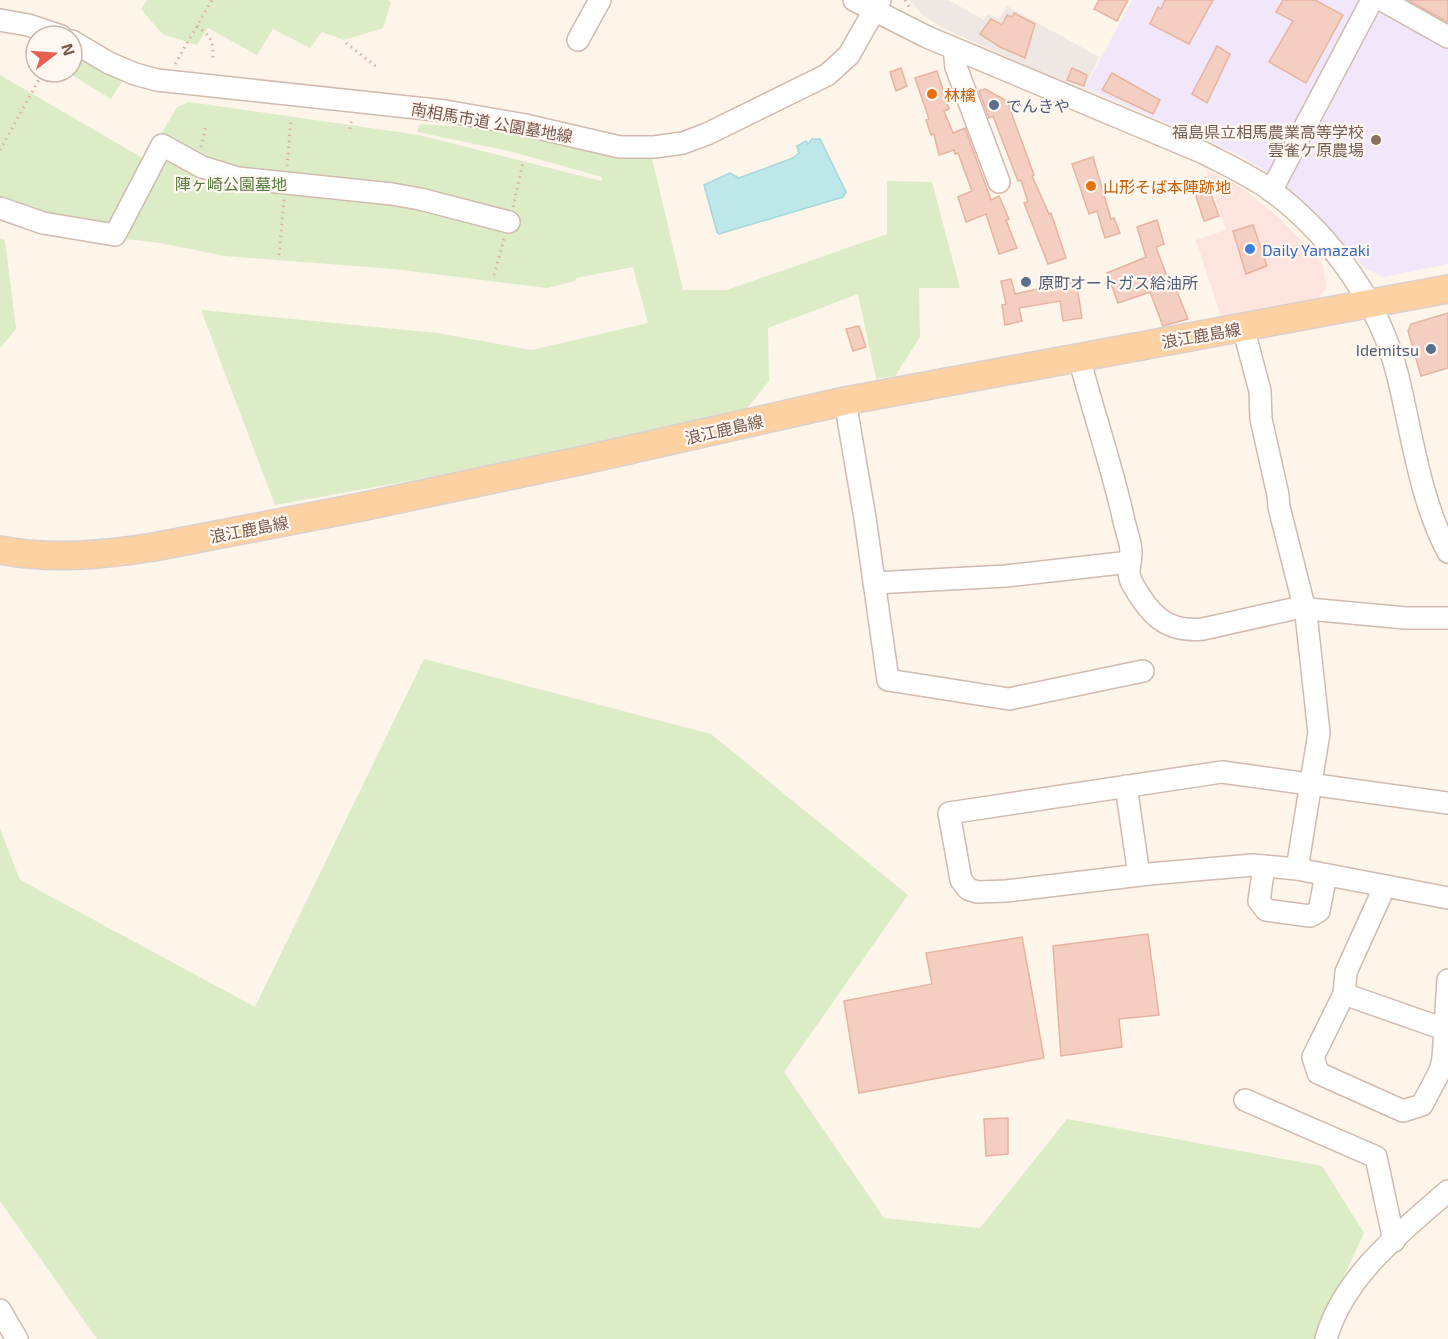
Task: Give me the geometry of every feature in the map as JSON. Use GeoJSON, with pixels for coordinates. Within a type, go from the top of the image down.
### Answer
{"type":"FeatureCollection","features":[{"type":"Feature","properties":{"kind":"main road","name":"浪江鹿島線"},"geometry":{"type":"LineString","coordinates":[[0,550],[18,554],[73,556],[154,547],[356,508],[584,460],[845,401],[1448,289]]}},
{"type":"Feature","properties":{"kind":"street"},"geometry":{"type":"LineString","coordinates":[[578,40],[600,0]]}},
{"type":"Feature","properties":{"kind":"street"},"geometry":{"type":"LineString","coordinates":[[855,0],[877,6],[954,49],[1204,153],[1240,171],[1271,191],[1314,229],[1352,277],[1383,331],[1397,373],[1430,511],[1448,552]]}},
{"type":"Feature","properties":{"kind":"street"},"geometry":{"type":"LineString","coordinates":[[1271,191],[1372,0]]}},
{"type":"Feature","properties":{"kind":"street"},"geometry":{"type":"LineString","coordinates":[[1382,0],[1448,38]]}},
{"type":"Feature","properties":{"kind":"street","name":"南相馬市道 公園墓地線"},"geometry":{"type":"LineString","coordinates":[[84,48],[120,68],[165,81],[446,111],[525,125],[620,147],[654,147],[683,142],[707,134],[827,75],[849,55],[877,6]]}},
{"type":"Feature","properties":{"kind":"street"},"geometry":{"type":"LineString","coordinates":[[0,20],[24,24]]}},
{"type":"Feature","properties":{"kind":"street"},"geometry":{"type":"LineString","coordinates":[[954,49],[956,67],[999,182]]}},
{"type":"Feature","properties":{"kind":"street"},"geometry":{"type":"LineString","coordinates":[[0,208],[43,223],[115,235],[162,146],[202,167],[238,178],[401,196],[509,222]]}},
{"type":"Feature","properties":{"kind":"street"},"geometry":{"type":"LineString","coordinates":[[1243,327],[1260,391],[1262,419],[1279,507],[1305,608],[1319,733],[1297,868]]}},
{"type":"Feature","properties":{"kind":"street"},"geometry":{"type":"LineString","coordinates":[[1078,357],[1123,515],[1131,552],[1128,571],[1130,578],[1152,613],[1162,622],[1189,631],[1305,608],[1406,618],[1448,618]]}},
{"type":"Feature","properties":{"kind":"street"},"geometry":{"type":"LineString","coordinates":[[845,401],[888,680],[1009,699],[1143,671]]}},
{"type":"Feature","properties":{"kind":"street"},"geometry":{"type":"LineString","coordinates":[[874,583],[985,578],[1130,562]]}},
{"type":"Feature","properties":{"kind":"street"},"geometry":{"type":"LineString","coordinates":[[1448,803],[1222,772],[949,813],[961,880],[968,889],[977,892],[1253,865],[1297,868],[1448,898]]}},
{"type":"Feature","properties":{"kind":"street"},"geometry":{"type":"LineString","coordinates":[[1126,786],[1139,875]]}},
{"type":"Feature","properties":{"kind":"street"},"geometry":{"type":"LineString","coordinates":[[1264,866],[1259,901],[1266,910],[1310,916],[1319,911],[1326,875]]}},
{"type":"Feature","properties":{"kind":"street"},"geometry":{"type":"LineString","coordinates":[[1385,886],[1346,972],[1344,994],[1313,1057],[1318,1073],[1403,1111],[1422,1105],[1445,1060],[1444,1029],[1448,980]]}},
{"type":"Feature","properties":{"kind":"street"},"geometry":{"type":"LineString","coordinates":[[1344,994],[1444,1029]]}},
{"type":"Feature","properties":{"kind":"street"},"geometry":{"type":"LineString","coordinates":[[1245,1100],[1376,1156],[1394,1241]]}},
{"type":"Feature","properties":{"kind":"street"},"geometry":{"type":"LineString","coordinates":[[1326,1339],[1339,1307],[1364,1271],[1448,1191]]}},
{"type":"Feature","properties":{"kind":"street"},"geometry":{"type":"LineString","coordinates":[[0,1310],[17,1339]]}},
{"type":"Feature","properties":{"kind":"path"},"geometry":{"type":"LineString","coordinates":[[165,81],[212,0]]}},
{"type":"Feature","properties":{"kind":"path"},"geometry":{"type":"LineString","coordinates":[[197,26],[213,41],[213,59]]}},
{"type":"Feature","properties":{"kind":"path"},"geometry":{"type":"LineString","coordinates":[[346,43],[378,68]]}},
{"type":"Feature","properties":{"kind":"path"},"geometry":{"type":"LineString","coordinates":[[0,150],[37,84]]}},
{"type":"Feature","properties":{"kind":"shaded area","name":"でんきや"},"geometry":{"type":"Polygon","coordinates":[[[910,0],[948,0],[984,20],[988,14],[999,19],[1007,6],[1099,57],[1084,88],[1048,75],[945,29],[922,15],[910,0]]]}},
{"type":"Feature","properties":{"kind":"shaded area","name":"福島県立相馬農業高等学校 雲雀ケ原農場"},"geometry":{"type":"Polygon","coordinates":[[[1132,0],[1364,0],[1272,176],[1243,157],[1218,145],[1085,88],[1132,0]]]}},
{"type":"Feature","properties":{"kind":"shaded area","name":"福島県立相馬農業高等学校 雲雀ケ原農場"},"geometry":{"type":"Polygon","coordinates":[[[1378,0],[1448,0],[1448,264],[1383,277],[1365,268],[1316,212],[1281,182],[1378,0]]]}},
{"type":"Feature","properties":{"kind":"shaded area"},"geometry":{"type":"Polygon","coordinates":[[[1206,170],[1240,187],[1256,199],[1279,218],[1318,258],[1323,265],[1326,283],[1325,290],[1318,298],[1309,304],[1222,320],[1196,240],[1226,230],[1206,170]]]}},
{"type":"Feature","properties":{"kind":"green space"},"geometry":{"type":"Polygon","coordinates":[[[147,0],[388,0],[391,2],[383,28],[344,40],[322,32],[310,48],[273,29],[257,55],[208,28],[197,45],[162,34],[141,9],[147,0]]]}},
{"type":"Feature","properties":{"kind":"green space"},"geometry":{"type":"Polygon","coordinates":[[[84,59],[123,80],[111,99],[84,82],[84,59]]]}},
{"type":"Feature","properties":{"kind":"green space","name":"陣ヶ崎公園墓地"},"geometry":{"type":"Polygon","coordinates":[[[0,75],[146,160],[177,107],[189,102],[419,135],[601,181],[602,177],[509,151],[417,132],[420,124],[644,138],[652,158],[683,290],[727,290],[887,234],[887,181],[932,182],[960,288],[919,288],[920,337],[895,376],[876,379],[858,294],[768,328],[769,381],[744,412],[498,465],[275,505],[201,310],[437,333],[532,350],[648,323],[633,267],[576,278],[575,281],[547,288],[394,269],[225,256],[160,243],[81,234],[0,217],[0,75]]]}},
{"type":"Feature","properties":{"kind":"green space"},"geometry":{"type":"Polygon","coordinates":[[[0,238],[5,240],[16,329],[0,348],[0,238]]]}},
{"type":"Feature","properties":{"kind":"green space"},"geometry":{"type":"Polygon","coordinates":[[[424,659],[711,734],[908,895],[784,1072],[884,1218],[980,1228],[1067,1119],[1322,1166],[1364,1233],[1315,1339],[97,1339],[0,1201],[0,829],[20,880],[255,1007],[424,659]]]}},
{"type":"Feature","properties":{"kind":"water"},"geometry":{"type":"Polygon","coordinates":[[[812,139],[820,139],[846,192],[843,197],[719,234],[717,232],[704,185],[730,173],[739,178],[793,158],[799,153],[797,146],[806,141],[808,144],[812,139]]]}},
{"type":"Feature","properties":{"kind":"building"},"geometry":{"type":"Polygon","coordinates":[[[1099,0],[1128,0],[1117,21],[1094,9],[1099,0]]]}},
{"type":"Feature","properties":{"kind":"building"},"geometry":{"type":"Polygon","coordinates":[[[1165,0],[1213,0],[1189,44],[1150,24],[1158,7],[1161,9],[1165,0]]]}},
{"type":"Feature","properties":{"kind":"building"},"geometry":{"type":"Polygon","coordinates":[[[1283,0],[1315,0],[1343,15],[1306,83],[1269,62],[1293,21],[1276,12],[1283,0]]]}},
{"type":"Feature","properties":{"kind":"building"},"geometry":{"type":"Polygon","coordinates":[[[1408,0],[1448,0],[1448,22],[1442,19],[1408,0]]]}},
{"type":"Feature","properties":{"kind":"building"},"geometry":{"type":"Polygon","coordinates":[[[1014,13],[1035,24],[1025,58],[1000,47],[980,34],[991,19],[1002,25],[1007,15],[1012,17],[1014,13]]]}},
{"type":"Feature","properties":{"kind":"building"},"geometry":{"type":"Polygon","coordinates":[[[1217,46],[1230,54],[1207,103],[1192,94],[1217,46]]]}},
{"type":"Feature","properties":{"kind":"building"},"geometry":{"type":"Polygon","coordinates":[[[901,68],[907,86],[896,91],[890,72],[901,68]]]}},
{"type":"Feature","properties":{"kind":"building"},"geometry":{"type":"Polygon","coordinates":[[[1072,68],[1087,75],[1084,86],[1067,80],[1072,68]]]}},
{"type":"Feature","properties":{"kind":"building"},"geometry":{"type":"Polygon","coordinates":[[[937,71],[949,109],[944,111],[953,133],[965,128],[991,200],[999,196],[1009,219],[1006,220],[1017,248],[999,254],[986,214],[966,222],[958,197],[972,191],[958,153],[955,154],[954,150],[939,155],[934,134],[931,135],[926,120],[929,119],[915,78],[937,71]]]}},
{"type":"Feature","properties":{"kind":"building"},"geometry":{"type":"Polygon","coordinates":[[[1112,73],[1160,100],[1153,114],[1102,90],[1112,73]]]}},
{"type":"Feature","properties":{"kind":"building"},"geometry":{"type":"Polygon","coordinates":[[[985,89],[1007,101],[1034,175],[1032,176],[1049,214],[1051,213],[1066,258],[1048,264],[1024,203],[1028,202],[1021,180],[1018,181],[993,116],[989,118],[979,91],[985,89]]]}},
{"type":"Feature","properties":{"kind":"building","name":"山形そば本陣跡地"},"geometry":{"type":"Polygon","coordinates":[[[1093,157],[1111,219],[1114,218],[1120,233],[1105,238],[1097,211],[1089,214],[1072,164],[1093,157]]]}},
{"type":"Feature","properties":{"kind":"building"},"geometry":{"type":"Polygon","coordinates":[[[1205,178],[1219,216],[1204,221],[1193,187],[1205,178]]]}},
{"type":"Feature","properties":{"kind":"building"},"geometry":{"type":"Polygon","coordinates":[[[1157,220],[1164,244],[1156,247],[1172,290],[1176,289],[1188,319],[1163,326],[1150,292],[1118,303],[1107,273],[1146,257],[1137,227],[1157,220]]]}},
{"type":"Feature","properties":{"kind":"building","name":"Daily Yamazaki"},"geometry":{"type":"Polygon","coordinates":[[[1253,225],[1267,266],[1246,274],[1233,231],[1253,225]]]}},
{"type":"Feature","properties":{"kind":"building"},"geometry":{"type":"Polygon","coordinates":[[[1011,279],[1015,294],[1076,281],[1082,318],[1063,321],[1060,301],[1019,308],[1022,321],[1005,325],[1002,305],[1006,304],[1001,281],[1011,279]]]}},
{"type":"Feature","properties":{"kind":"building","name":"Idemitsu"},"geometry":{"type":"Polygon","coordinates":[[[1448,313],[1448,368],[1421,376],[1408,331],[1411,324],[1448,313]]]}},
{"type":"Feature","properties":{"kind":"building"},"geometry":{"type":"Polygon","coordinates":[[[859,326],[866,347],[853,351],[846,329],[859,326]]]}},
{"type":"Feature","properties":{"kind":"building"},"geometry":{"type":"Polygon","coordinates":[[[1148,934],[1159,1015],[1119,1019],[1122,1047],[1061,1056],[1053,946],[1148,934]]]}},
{"type":"Feature","properties":{"kind":"building"},"geometry":{"type":"Polygon","coordinates":[[[1022,937],[1044,1058],[859,1093],[844,1001],[932,984],[926,953],[1022,937]]]}},
{"type":"Feature","properties":{"kind":"building"},"geometry":{"type":"Polygon","coordinates":[[[1008,1118],[1008,1154],[986,1156],[984,1119],[1008,1118]]]}},
{"type":"Feature","properties":{"kind":"place","name":"林檎"},"geometry":{"type":"Point","coordinates":[932,94]}},
{"type":"Feature","properties":{"kind":"place","name":"でんきや"},"geometry":{"type":"Point","coordinates":[994,105]}},
{"type":"Feature","properties":{"kind":"place","name":"福島県立相馬農業高等学校 雲雀ケ原農場"},"geometry":{"type":"Point","coordinates":[1376,140]}},
{"type":"Feature","properties":{"kind":"place","name":"山形そば本陣跡地"},"geometry":{"type":"Point","coordinates":[1091,186]}},
{"type":"Feature","properties":{"kind":"place","name":"Daily Yamazaki"},"geometry":{"type":"Point","coordinates":[1250,249]}},
{"type":"Feature","properties":{"kind":"place","name":"原町オートガス給油所"},"geometry":{"type":"Point","coordinates":[1026,282]}},
{"type":"Feature","properties":{"kind":"place","name":"Idemitsu"},"geometry":{"type":"Point","coordinates":[1431,349]}}]}
